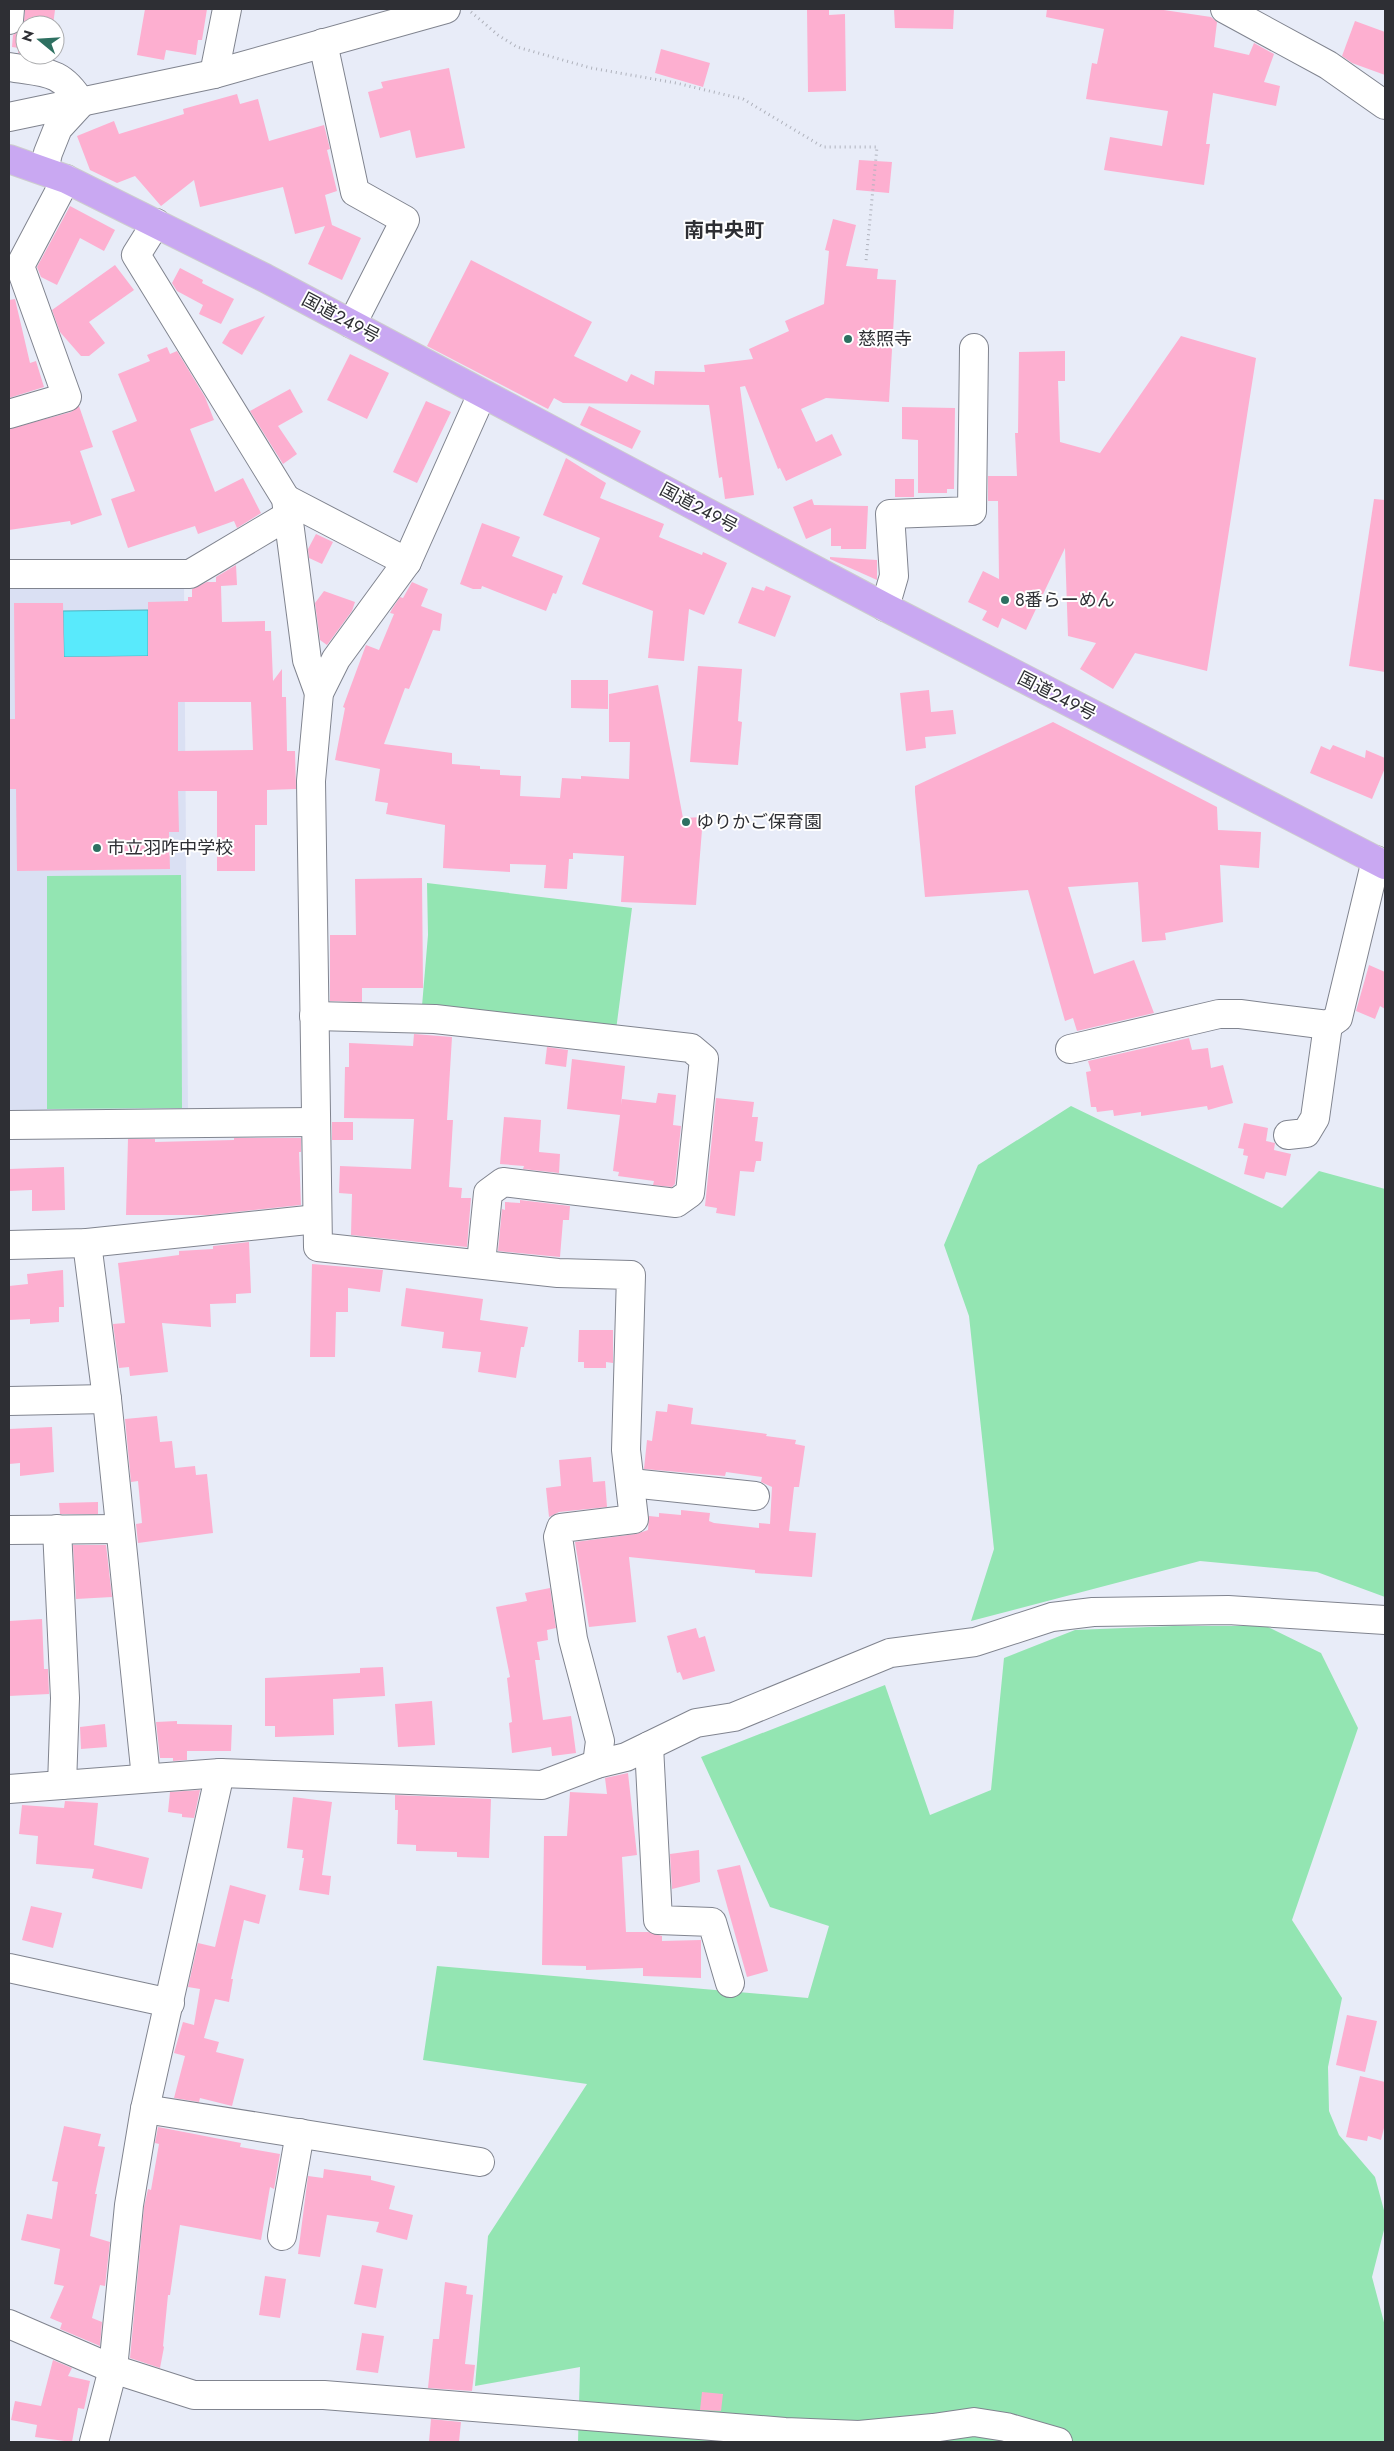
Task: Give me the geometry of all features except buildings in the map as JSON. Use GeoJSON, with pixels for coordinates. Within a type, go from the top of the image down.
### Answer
{"type":"FeatureCollection","features":[{"type":"Feature","properties":{"kind":"highway","name":"国道249号"},"geometry":{"type":"LineString","coordinates":[[9,159],[55,174],[156,223],[352,324],[885,607],[1381,863]]}},
{"type":"Feature","properties":{"kind":"street"},"geometry":{"type":"LineString","coordinates":[[9,20],[10,9]]}},
{"type":"Feature","properties":{"kind":"street"},"geometry":{"type":"LineString","coordinates":[[214,74],[227,9]]}},
{"type":"Feature","properties":{"kind":"street"},"geometry":{"type":"LineString","coordinates":[[9,117],[214,74],[446,9]]}},
{"type":"Feature","properties":{"kind":"street"},"geometry":{"type":"LineString","coordinates":[[1225,9],[1328,65],[1385,105]]}},
{"type":"Feature","properties":{"kind":"street"},"geometry":{"type":"LineString","coordinates":[[323,43],[355,192],[406,220],[352,324]]}},
{"type":"Feature","properties":{"kind":"street"},"geometry":{"type":"LineString","coordinates":[[9,67],[57,76],[72,87],[81,103]]}},
{"type":"Feature","properties":{"kind":"street"},"geometry":{"type":"LineString","coordinates":[[9,414],[67,397],[20,266],[55,174],[48,153],[58,128],[81,103]]}},
{"type":"Feature","properties":{"kind":"street"},"geometry":{"type":"LineString","coordinates":[[156,223],[136,255],[287,507],[306,660],[319,693]]}},
{"type":"Feature","properties":{"kind":"street"},"geometry":{"type":"LineString","coordinates":[[885,607],[894,576],[890,514],[972,511],[974,348]]}},
{"type":"Feature","properties":{"kind":"street"},"geometry":{"type":"LineString","coordinates":[[482,394],[407,562],[336,659],[319,693],[311,781],[318,1247],[481,1263],[558,1273],[631,1275],[626,1450],[634,1519],[561,1528],[558,1537],[573,1640],[600,1741],[597,1764]]}},
{"type":"Feature","properties":{"kind":"street"},"geometry":{"type":"LineString","coordinates":[[287,507],[407,562]]}},
{"type":"Feature","properties":{"kind":"street"},"geometry":{"type":"LineString","coordinates":[[9,574],[190,574],[287,507]]}},
{"type":"Feature","properties":{"kind":"street"},"geometry":{"type":"LineString","coordinates":[[1070,1050],[1219,1014],[1240,1014],[1328,1025],[1338,1018],[1381,863]]}},
{"type":"Feature","properties":{"kind":"street"},"geometry":{"type":"LineString","coordinates":[[314,1016],[435,1018],[691,1048],[704,1059],[690,1193],[676,1203],[503,1182],[488,1193],[481,1263]]}},
{"type":"Feature","properties":{"kind":"street"},"geometry":{"type":"LineString","coordinates":[[1288,1135],[1306,1133],[1315,1118],[1328,1025]]}},
{"type":"Feature","properties":{"kind":"street"},"geometry":{"type":"LineString","coordinates":[[9,1125],[316,1122]]}},
{"type":"Feature","properties":{"kind":"street"},"geometry":{"type":"LineString","coordinates":[[9,1245],[88,1243],[318,1219]]}},
{"type":"Feature","properties":{"kind":"street"},"geometry":{"type":"LineString","coordinates":[[88,1243],[107,1400],[146,1778]]}},
{"type":"Feature","properties":{"kind":"street"},"geometry":{"type":"LineString","coordinates":[[9,1401],[107,1400]]}},
{"type":"Feature","properties":{"kind":"street"},"geometry":{"type":"LineString","coordinates":[[631,1483],[755,1496]]}},
{"type":"Feature","properties":{"kind":"street"},"geometry":{"type":"LineString","coordinates":[[57,1529],[65,1698],[62,1785]]}},
{"type":"Feature","properties":{"kind":"street"},"geometry":{"type":"LineString","coordinates":[[9,1530],[120,1529]]}},
{"type":"Feature","properties":{"kind":"street"},"geometry":{"type":"LineString","coordinates":[[9,1789],[220,1774],[542,1785],[597,1764],[626,1757],[696,1723],[734,1717],[890,1653],[975,1642],[1052,1617],[1093,1612],[1228,1610],[1385,1620]]}},
{"type":"Feature","properties":{"kind":"street"},"geometry":{"type":"LineString","coordinates":[[649,1746],[658,1920],[712,1922],[730,1983]]}},
{"type":"Feature","properties":{"kind":"street"},"geometry":{"type":"LineString","coordinates":[[94,2442],[113,2369],[129,2205],[145,2108],[220,1774]]}},
{"type":"Feature","properties":{"kind":"street"},"geometry":{"type":"LineString","coordinates":[[9,1968],[170,2003]]}},
{"type":"Feature","properties":{"kind":"street"},"geometry":{"type":"LineString","coordinates":[[145,2108],[480,2162]]}},
{"type":"Feature","properties":{"kind":"street"},"geometry":{"type":"LineString","coordinates":[[282,2236],[300,2133]]}},
{"type":"Feature","properties":{"kind":"street"},"geometry":{"type":"LineString","coordinates":[[9,2324],[113,2369],[194,2395],[324,2396],[859,2435],[943,2434],[974,2422],[1006,2427],[1058,2442]]}},
{"type":"Feature","properties":{"kind":"path"},"geometry":{"type":"LineString","coordinates":[[466,9],[498,35],[517,47],[591,68],[676,83],[743,99],[823,147],[878,147],[866,261]]}},
{"type":"Feature","properties":{"kind":"shaded area","name":"市立羽咋中学校"},"geometry":{"type":"Polygon","coordinates":[[[9,582],[184,582],[188,1114],[9,1116],[9,582]]]}},
{"type":"Feature","properties":{"kind":"green space"},"geometry":{"type":"Polygon","coordinates":[[[181,875],[182,1108],[47,1109],[47,876],[181,875]]]}},
{"type":"Feature","properties":{"kind":"green space"},"geometry":{"type":"Polygon","coordinates":[[[427,883],[632,908],[616,1030],[422,1006],[428,935],[427,883]]]}},
{"type":"Feature","properties":{"kind":"green space"},"geometry":{"type":"Polygon","coordinates":[[[1071,1106],[1282,1208],[1319,1171],[1385,1189],[1385,1597],[1317,1572],[1200,1561],[971,1621],[994,1549],[969,1316],[944,1245],[978,1165],[1071,1106]]]}},
{"type":"Feature","properties":{"kind":"green space"},"geometry":{"type":"Polygon","coordinates":[[[1174,1626],[1266,1626],[1321,1653],[1358,1728],[1292,1920],[1342,1998],[1328,2067],[1329,2111],[1339,2135],[1375,2177],[1385,2214],[1385,2226],[1372,2277],[1385,2326],[1385,2442],[578,2442],[580,2367],[475,2386],[488,2236],[587,2084],[423,2060],[437,1966],[808,1998],[829,1926],[770,1907],[701,1757],[885,1685],[930,1815],[991,1790],[1004,1658],[1075,1630],[1174,1626]]]}},
{"type":"Feature","properties":{"kind":"water"},"geometry":{"type":"Polygon","coordinates":[[[148,610],[148,656],[64,657],[63,611],[148,610]]]}},
{"type":"Feature","properties":{"kind":"place","name":"慈照寺"},"geometry":{"type":"Point","coordinates":[848,339]}},
{"type":"Feature","properties":{"kind":"place","name":"8番らーめん"},"geometry":{"type":"Point","coordinates":[1005,600]}},
{"type":"Feature","properties":{"kind":"place","name":"ゆりかご保育園"},"geometry":{"type":"Point","coordinates":[686,822]}},
{"type":"Feature","properties":{"kind":"place","name":"市立羽咋中学校"},"geometry":{"type":"Point","coordinates":[97,848]}},
{"type":"Feature","properties":{"kind":"district","name":"南中央町"},"geometry":{"type":"Point","coordinates":[724,230]}}]}
